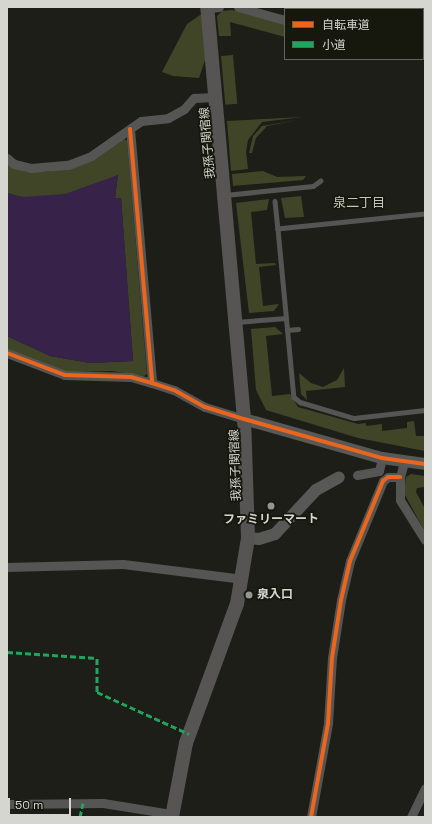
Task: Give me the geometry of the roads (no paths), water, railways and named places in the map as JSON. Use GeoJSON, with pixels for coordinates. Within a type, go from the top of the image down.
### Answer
{"type":"FeatureCollection","features":[{"type":"Feature","properties":{"kind":"main road","name":"我孫子関宿線"},"geometry":{"type":"LineString","coordinates":[[172,816],[186,743],[230,630],[244,579],[248,538],[244,419],[214,97],[212,7]]}},
{"type":"Feature","properties":{"kind":"street"},"geometry":{"type":"LineString","coordinates":[[238,7],[284,20]]}},
{"type":"Feature","properties":{"kind":"street"},"geometry":{"type":"LineString","coordinates":[[7,158],[14,164],[31,168],[68,165],[91,156],[141,121],[168,118],[184,109],[194,98],[214,97]]}},
{"type":"Feature","properties":{"kind":"street"},"geometry":{"type":"LineString","coordinates":[[130,128],[152,383]]}},
{"type":"Feature","properties":{"kind":"street"},"geometry":{"type":"LineString","coordinates":[[7,353],[65,374],[131,377],[174,390],[205,407],[244,419],[382,458],[425,464]]}},
{"type":"Feature","properties":{"kind":"street"},"geometry":{"type":"LineString","coordinates":[[357,475],[379,471],[382,458]]}},
{"type":"Feature","properties":{"kind":"street"},"geometry":{"type":"LineString","coordinates":[[404,462],[400,477],[400,500],[425,540]]}},
{"type":"Feature","properties":{"kind":"street"},"geometry":{"type":"LineString","coordinates":[[311,817],[328,723],[332,658],[341,600],[350,561],[383,481],[388,476],[400,477]]}},
{"type":"Feature","properties":{"kind":"street"},"geometry":{"type":"LineString","coordinates":[[248,538],[259,539],[275,534],[316,490],[339,477]]}},
{"type":"Feature","properties":{"kind":"street"},"geometry":{"type":"LineString","coordinates":[[7,567],[123,564],[244,579]]}},
{"type":"Feature","properties":{"kind":"street"},"geometry":{"type":"LineString","coordinates":[[411,817],[425,788]]}},
{"type":"Feature","properties":{"kind":"street"},"geometry":{"type":"LineString","coordinates":[[7,804],[103,803],[172,816]]}},
{"type":"Feature","properties":{"kind":"lane"},"geometry":{"type":"LineString","coordinates":[[223,196],[313,186],[320,181]]}},
{"type":"Feature","properties":{"kind":"lane"},"geometry":{"type":"LineString","coordinates":[[275,201],[294,397],[300,402],[354,418],[425,410]]}},
{"type":"Feature","properties":{"kind":"lane"},"geometry":{"type":"LineString","coordinates":[[278,229],[425,214]]}},
{"type":"Feature","properties":{"kind":"lane"},"geometry":{"type":"LineString","coordinates":[[235,322],[286,318]]}},
{"type":"Feature","properties":{"kind":"lane"},"geometry":{"type":"LineString","coordinates":[[288,330],[298,329]]}},
{"type":"Feature","properties":{"kind":"place","name":"ファミリーマート"},"geometry":{"type":"Point","coordinates":[271,506]}},
{"type":"Feature","properties":{"kind":"place","name":"泉入口"},"geometry":{"type":"Point","coordinates":[249,595]}},
{"type":"Feature","properties":{"kind":"district","name":"泉二丁目"},"geometry":{"type":"Point","coordinates":[359,203]}}]}
